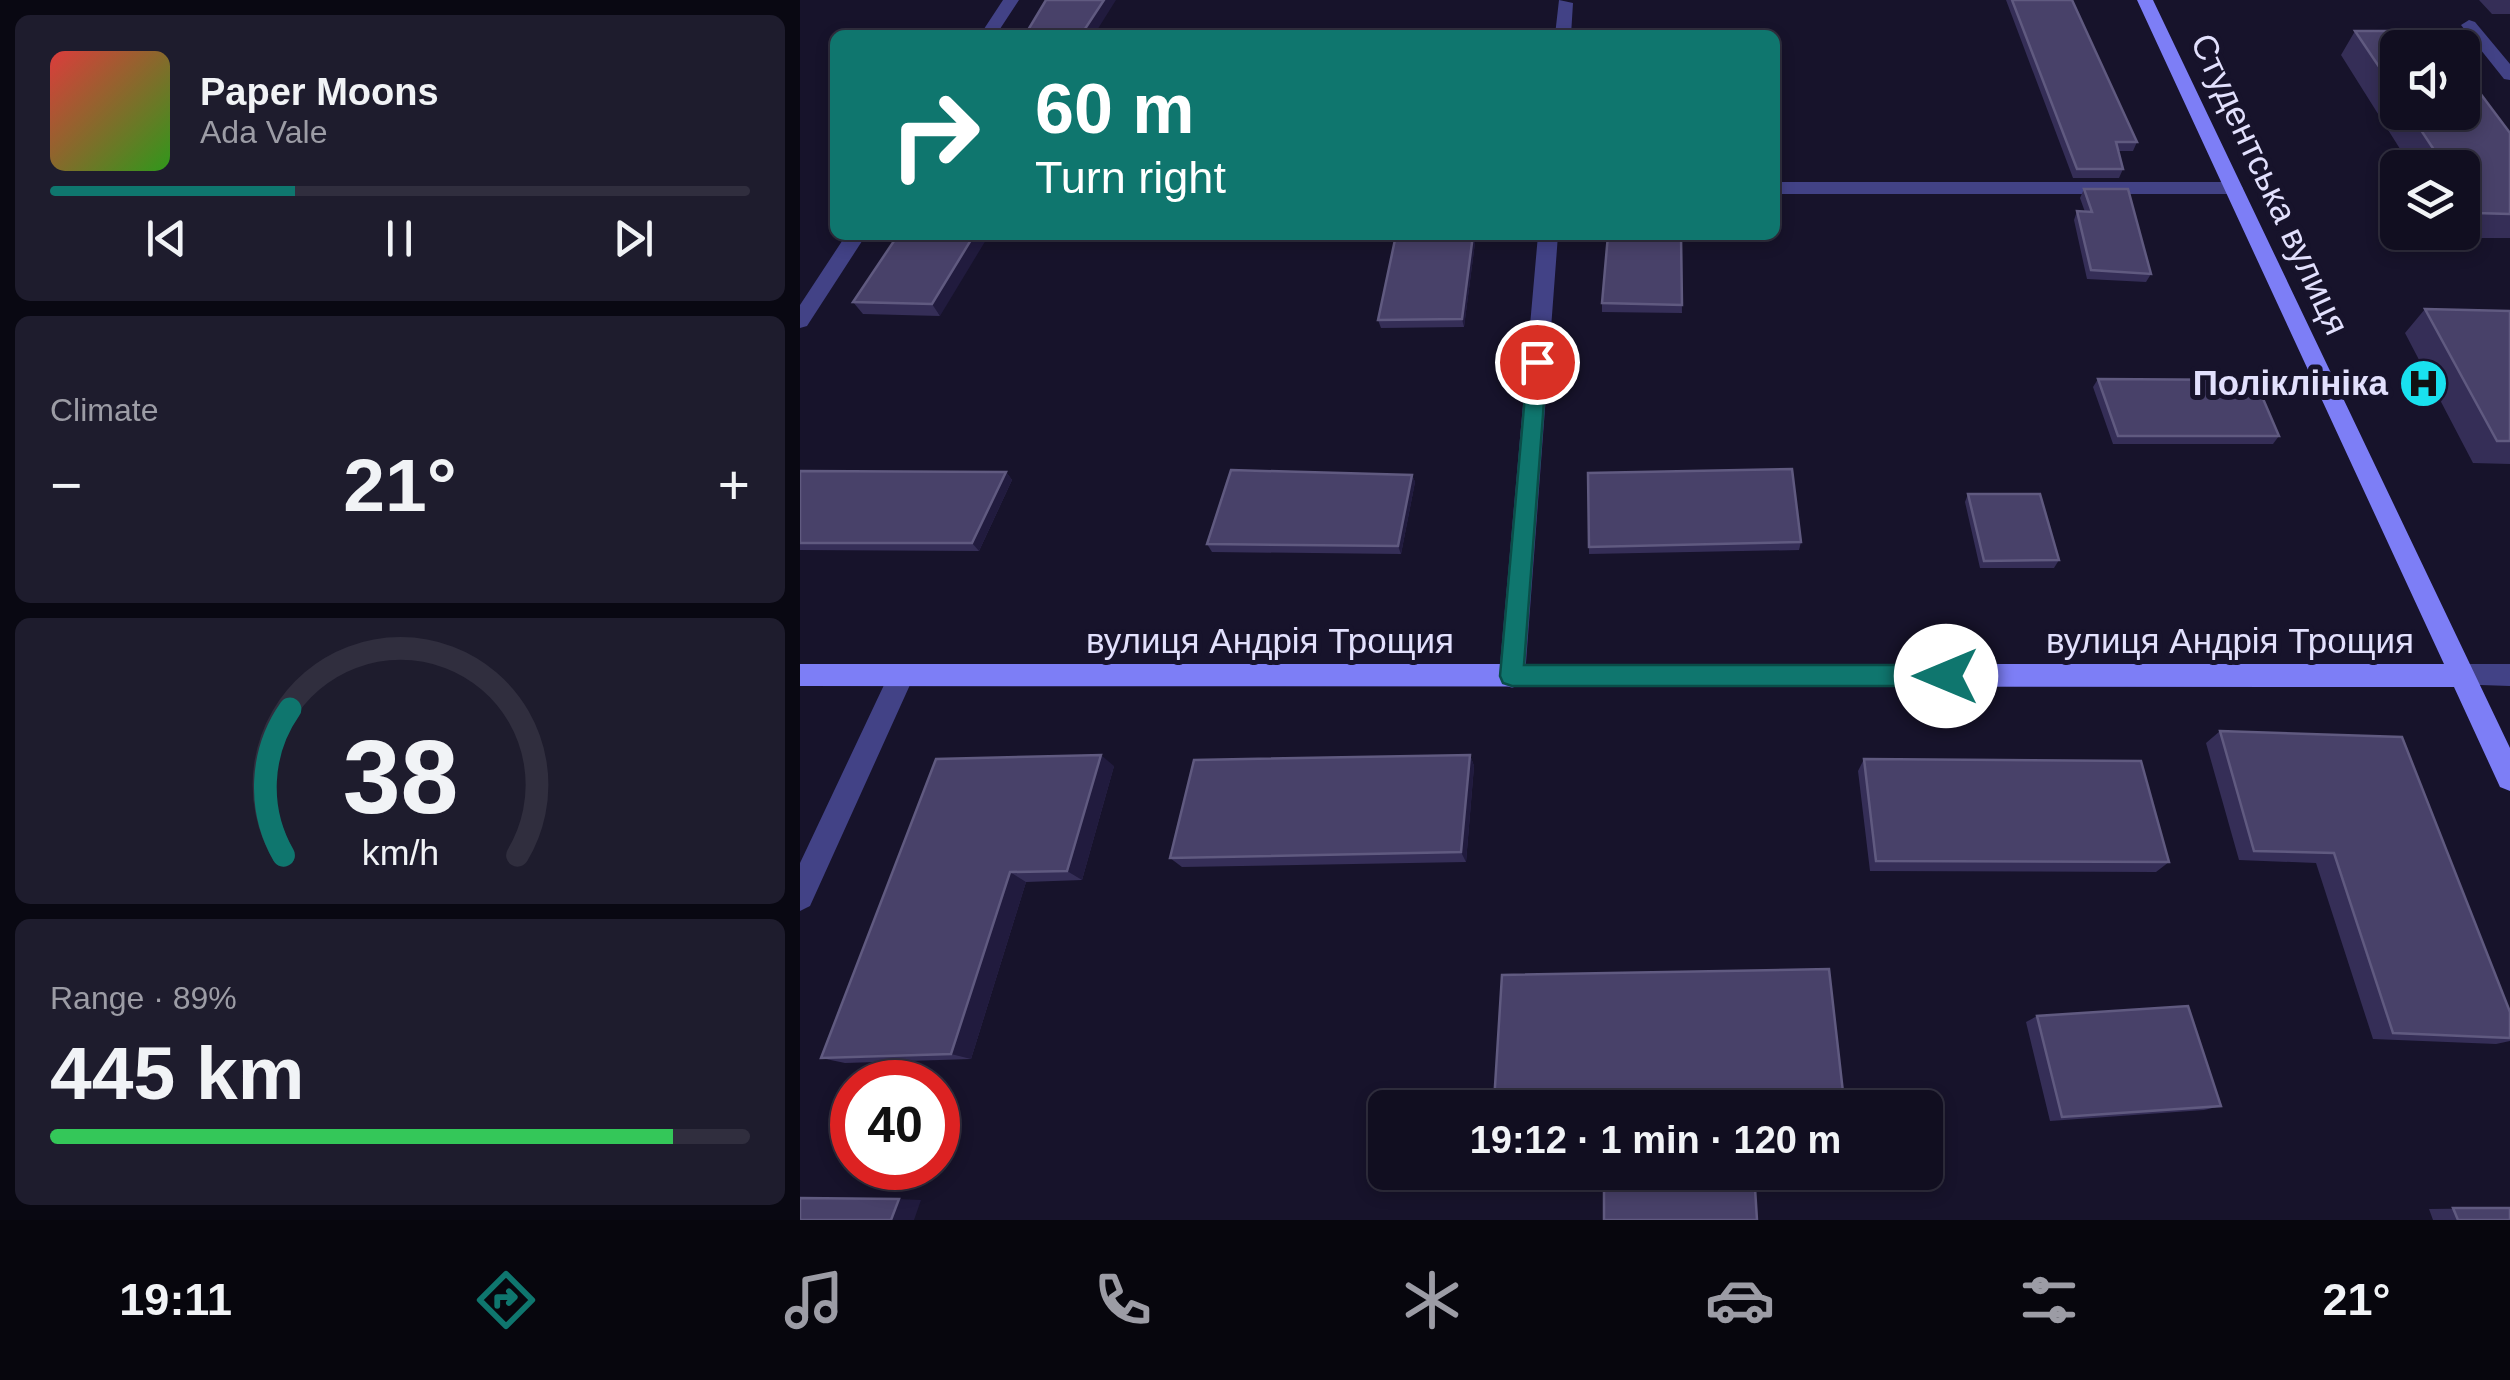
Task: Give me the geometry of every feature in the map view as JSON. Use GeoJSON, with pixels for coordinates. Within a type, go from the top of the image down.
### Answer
{"type":"FeatureCollection","features":[{"type":"Feature","properties":{"kind":"street"},"geometry":{"type":"LineString","coordinates":[[991,30],[1011,0]]}},
{"type":"Feature","properties":{"kind":"street","name":"Студентська вулиця"},"geometry":{"type":"LineString","coordinates":[[2145,0],[2510,778]]}},
{"type":"Feature","properties":{"kind":"street"},"geometry":{"type":"LineString","coordinates":[[1564,30],[1565,3]]}},
{"type":"Feature","properties":{"kind":"street"},"geometry":{"type":"LineString","coordinates":[[2470,25],[2510,75]]}},
{"type":"Feature","properties":{"kind":"street"},"geometry":{"type":"LineString","coordinates":[[1780,188],[2234,188]]}},
{"type":"Feature","properties":{"kind":"street"},"geometry":{"type":"LineString","coordinates":[[800,321],[853,240]]}},
{"type":"Feature","properties":{"kind":"street"},"geometry":{"type":"LineString","coordinates":[[1512,676],[1548,240]]}},
{"type":"Feature","properties":{"kind":"street","name":"вулиця Андрія Трощия"},"geometry":{"type":"LineString","coordinates":[[800,675],[2460,676]]}},
{"type":"Feature","properties":{"kind":"street"},"geometry":{"type":"LineString","coordinates":[[2460,676],[2510,675]]}},
{"type":"Feature","properties":{"kind":"street"},"geometry":{"type":"LineString","coordinates":[[800,896],[900,676]]}},
{"type":"Feature","properties":{"kind":"building"},"geometry":{"type":"Polygon","coordinates":[[[1046,0],[1104,0],[1084,30],[1028,30],[1046,0]]]}},
{"type":"Feature","properties":{"kind":"building"},"geometry":{"type":"Polygon","coordinates":[[[2012,0],[2072,0],[2137,142],[2116,142],[2123,169],[2077,169],[2012,0]]]}},
{"type":"Feature","properties":{"kind":"building"},"geometry":{"type":"Polygon","coordinates":[[[2355,31],[2380,31],[2380,68],[2355,31]]]}},
{"type":"Feature","properties":{"kind":"building"},"geometry":{"type":"Polygon","coordinates":[[[2480,93],[2510,133],[2510,214],[2480,213],[2480,150],[2434,150],[2421,130],[2480,130],[2480,93]]]}},
{"type":"Feature","properties":{"kind":"building"},"geometry":{"type":"Polygon","coordinates":[[[2084,189],[2128,189],[2151,274],[2091,270],[2077,211],[2092,212],[2084,189]]]}},
{"type":"Feature","properties":{"kind":"building"},"geometry":{"type":"Polygon","coordinates":[[[895,240],[971,240],[932,304],[853,302],[895,240]]]}},
{"type":"Feature","properties":{"kind":"building"},"geometry":{"type":"Polygon","coordinates":[[[1395,240],[1472,240],[1462,319],[1378,320],[1395,240]]]}},
{"type":"Feature","properties":{"kind":"building"},"geometry":{"type":"Polygon","coordinates":[[[1608,240],[1681,240],[1682,305],[1602,303],[1608,240]]]}},
{"type":"Feature","properties":{"kind":"building"},"geometry":{"type":"Polygon","coordinates":[[[2425,309],[2510,311],[2510,441],[2497,441],[2425,309]]]}},
{"type":"Feature","properties":{"kind":"building"},"geometry":{"type":"Polygon","coordinates":[[[2098,379],[2255,380],[2279,436],[2118,436],[2098,379]]]}},
{"type":"Feature","properties":{"kind":"building"},"geometry":{"type":"Polygon","coordinates":[[[1792,469],[1801,542],[1589,547],[1588,473],[1792,469]]]}},
{"type":"Feature","properties":{"kind":"building"},"geometry":{"type":"Polygon","coordinates":[[[1231,470],[1412,475],[1398,546],[1207,544],[1231,470]]]}},
{"type":"Feature","properties":{"kind":"building"},"geometry":{"type":"Polygon","coordinates":[[[800,471],[1006,472],[972,543],[800,543],[800,471]]]}},
{"type":"Feature","properties":{"kind":"building"},"geometry":{"type":"Polygon","coordinates":[[[1968,494],[2040,494],[2059,560],[1984,561],[1968,494]]]}},
{"type":"Feature","properties":{"kind":"building"},"geometry":{"type":"Polygon","coordinates":[[[2220,731],[2402,737],[2510,1012],[2510,1038],[2393,1033],[2334,853],[2254,851],[2220,731]]]}},
{"type":"Feature","properties":{"kind":"building"},"geometry":{"type":"Polygon","coordinates":[[[1101,755],[1067,871],[1010,872],[951,1054],[821,1058],[936,759],[1101,755]]]}},
{"type":"Feature","properties":{"kind":"building"},"geometry":{"type":"Polygon","coordinates":[[[1470,755],[1461,852],[1170,858],[1194,760],[1470,755]]]}},
{"type":"Feature","properties":{"kind":"building"},"geometry":{"type":"Polygon","coordinates":[[[1864,759],[2141,761],[2169,862],[1876,861],[1864,759]]]}},
{"type":"Feature","properties":{"kind":"building"},"geometry":{"type":"Polygon","coordinates":[[[1829,969],[1843,1090],[1495,1090],[1502,975],[1829,969]]]}},
{"type":"Feature","properties":{"kind":"building"},"geometry":{"type":"Polygon","coordinates":[[[2188,1006],[2221,1106],[2062,1117],[2037,1016],[2188,1006]]]}},
{"type":"Feature","properties":{"kind":"building"},"geometry":{"type":"Polygon","coordinates":[[[1604,1190],[1755,1190],[1757,1220],[1604,1220],[1604,1190]]]}},
{"type":"Feature","properties":{"kind":"building"},"geometry":{"type":"Polygon","coordinates":[[[800,1198],[899,1199],[891,1220],[800,1220],[800,1198]]]}},
{"type":"Feature","properties":{"kind":"building"},"geometry":{"type":"Polygon","coordinates":[[[2453,1208],[2510,1208],[2510,1220],[2458,1220],[2453,1208]]]}},
{"type":"Feature","properties":{"kind":"place","name":"Поліклініка"},"geometry":{"type":"Point","coordinates":[2423,383]}},
{"type":"Feature","properties":{"kind":"route"},"geometry":{"type":"LineString","coordinates":[[1537,362],[1512,676],[1946,676]]}}]}
